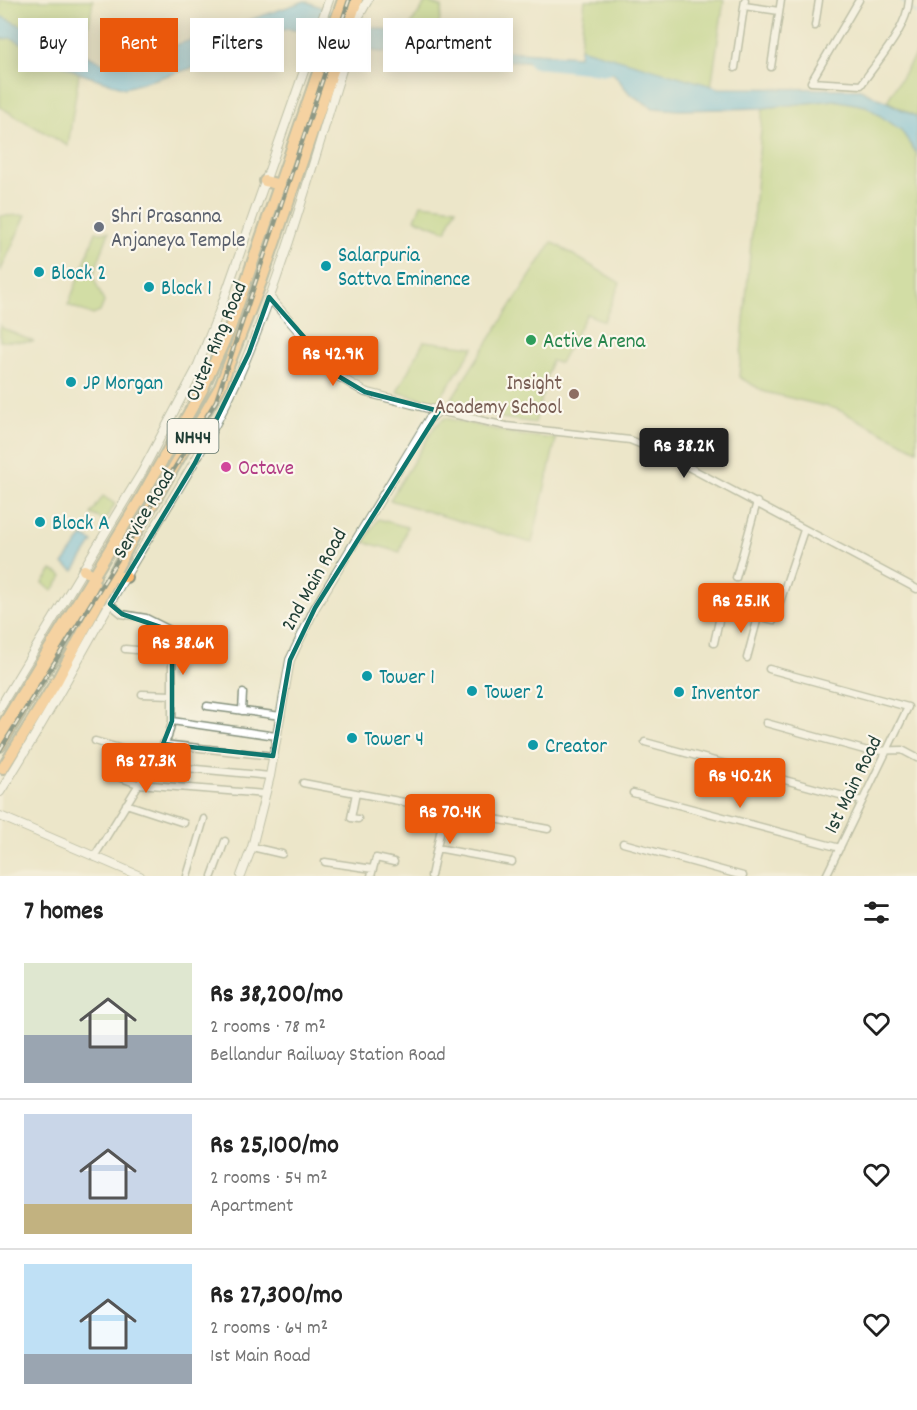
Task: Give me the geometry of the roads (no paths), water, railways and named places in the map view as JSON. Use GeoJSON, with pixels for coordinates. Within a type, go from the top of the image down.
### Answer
{"type":"FeatureCollection","features":[{"type":"Feature","properties":{"kind":"highway","name":"Outer Ring Road"},"geometry":{"type":"LineString","coordinates":[[0,730],[96,574],[189,415],[216,362],[343,0]]}},
{"type":"Feature","properties":{"kind":"highway","name":"Outer Ring Road"},"geometry":{"type":"LineString","coordinates":[[355,18],[357,0]]}},
{"type":"Feature","properties":{"kind":"highway","name":"Outer Ring Road"},"geometry":{"type":"LineString","coordinates":[[3,768],[58,680],[129,546],[213,402],[227,372],[261,282],[336,72]]}},
{"type":"Feature","properties":{"kind":"highway"},"geometry":{"type":"LineString","coordinates":[[265,181],[280,185]]}},
{"type":"Feature","properties":{"kind":"highway"},"geometry":{"type":"LineString","coordinates":[[0,746],[75,622],[91,591],[96,574],[84,570]]}},
{"type":"Feature","properties":{"kind":"highway"},"geometry":{"type":"LineString","coordinates":[[114,577],[126,577]]}},
{"type":"Feature","properties":{"kind":"street","name":"Service Road"},"geometry":{"type":"LineString","coordinates":[[0,707],[142,472],[196,370],[222,307],[329,0]]}},
{"type":"Feature","properties":{"kind":"street"},"geometry":{"type":"LineString","coordinates":[[356,15],[368,0]]}},
{"type":"Feature","properties":{"kind":"street"},"geometry":{"type":"LineString","coordinates":[[771,67],[781,0]]}},
{"type":"Feature","properties":{"kind":"street"},"geometry":{"type":"LineString","coordinates":[[815,26],[819,0]]}},
{"type":"Feature","properties":{"kind":"street"},"geometry":{"type":"LineString","coordinates":[[859,0],[812,81],[861,85],[898,29],[908,9],[909,1]]}},
{"type":"Feature","properties":{"kind":"street"},"geometry":{"type":"LineString","coordinates":[[735,68],[744,3],[779,11]]}},
{"type":"Feature","properties":{"kind":"street","name":"Service Road"},"geometry":{"type":"LineString","coordinates":[[0,792],[33,742],[110,604],[205,444],[243,367],[270,297],[337,72]]}},
{"type":"Feature","properties":{"kind":"street"},"geometry":{"type":"LineString","coordinates":[[270,297],[338,376],[365,392],[506,426],[630,440],[662,453],[757,502],[804,530],[917,589]]}},
{"type":"Feature","properties":{"kind":"street","name":"2nd Main Road"},"geometry":{"type":"LineString","coordinates":[[241,876],[252,847],[270,776],[290,660],[315,608],[429,419],[439,411]]}},
{"type":"Feature","properties":{"kind":"street"},"geometry":{"type":"LineString","coordinates":[[736,578],[757,502]]}},
{"type":"Feature","properties":{"kind":"street"},"geometry":{"type":"LineString","coordinates":[[714,643],[720,607],[774,620],[804,530]]}},
{"type":"Feature","properties":{"kind":"street"},"geometry":{"type":"LineString","coordinates":[[94,857],[138,784],[156,759],[172,721],[172,631],[146,618],[122,614],[110,604]]}},
{"type":"Feature","properties":{"kind":"street"},"geometry":{"type":"LineString","coordinates":[[747,658],[758,617]]}},
{"type":"Feature","properties":{"kind":"street"},"geometry":{"type":"LineString","coordinates":[[125,649],[171,652]]}},
{"type":"Feature","properties":{"kind":"street","name":"1st Main Road"},"geometry":{"type":"LineString","coordinates":[[769,669],[908,707],[826,876]]}},
{"type":"Feature","properties":{"kind":"street"},"geometry":{"type":"LineString","coordinates":[[242,711],[243,693]]}},
{"type":"Feature","properties":{"kind":"street"},"geometry":{"type":"LineString","coordinates":[[142,694],[172,695]]}},
{"type":"Feature","properties":{"kind":"street"},"geometry":{"type":"LineString","coordinates":[[207,706],[281,716]]}},
{"type":"Feature","properties":{"kind":"street"},"geometry":{"type":"LineString","coordinates":[[172,721],[276,736]]}},
{"type":"Feature","properties":{"kind":"street"},"geometry":{"type":"LineString","coordinates":[[766,723],[868,751],[902,750],[917,758]]}},
{"type":"Feature","properties":{"kind":"street"},"geometry":{"type":"LineString","coordinates":[[95,741],[156,759],[164,766],[270,776]]}},
{"type":"Feature","properties":{"kind":"street"},"geometry":{"type":"LineString","coordinates":[[645,742],[862,801]]}},
{"type":"Feature","properties":{"kind":"street"},"geometry":{"type":"LineString","coordinates":[[163,744],[273,756]]}},
{"type":"Feature","properties":{"kind":"street"},"geometry":{"type":"LineString","coordinates":[[121,778],[138,784],[265,794]]}},
{"type":"Feature","properties":{"kind":"street"},"geometry":{"type":"LineString","coordinates":[[303,783],[548,829]]}},
{"type":"Feature","properties":{"kind":"street"},"geometry":{"type":"LineString","coordinates":[[356,793],[351,818],[358,819]]}},
{"type":"Feature","properties":{"kind":"street"},"geometry":{"type":"LineString","coordinates":[[633,793],[840,848]]}},
{"type":"Feature","properties":{"kind":"street"},"geometry":{"type":"LineString","coordinates":[[126,804],[184,823]]}},
{"type":"Feature","properties":{"kind":"street"},"geometry":{"type":"LineString","coordinates":[[431,876],[445,809]]}},
{"type":"Feature","properties":{"kind":"street"},"geometry":{"type":"LineString","coordinates":[[0,816],[140,876]]}},
{"type":"Feature","properties":{"kind":"street"},"geometry":{"type":"LineString","coordinates":[[187,876],[204,819]]}},
{"type":"Feature","properties":{"kind":"street"},"geometry":{"type":"LineString","coordinates":[[212,876],[225,841]]}},
{"type":"Feature","properties":{"kind":"street"},"geometry":{"type":"LineString","coordinates":[[623,843],[743,876]]}},
{"type":"Feature","properties":{"kind":"street"},"geometry":{"type":"LineString","coordinates":[[252,847],[282,854]]}},
{"type":"Feature","properties":{"kind":"street"},"geometry":{"type":"LineString","coordinates":[[437,849],[512,862]]}},
{"type":"Feature","properties":{"kind":"street"},"geometry":{"type":"LineString","coordinates":[[325,862],[372,873],[376,858],[394,862]]}},
{"type":"Feature","properties":{"kind":"water"},"geometry":{"type":"Polygon","coordinates":[[[305,1],[348,18],[296,18],[296,30],[284,30],[284,18],[255,18],[305,1]]]}},
{"type":"Feature","properties":{"kind":"water"},"geometry":{"type":"Polygon","coordinates":[[[0,16],[18,24],[18,41],[12,38],[0,39],[0,16]]]}},
{"type":"Feature","properties":{"kind":"water"},"geometry":{"type":"Polygon","coordinates":[[[371,27],[383,30],[383,52],[371,51],[371,27]]]}},
{"type":"Feature","properties":{"kind":"water"},"geometry":{"type":"Polygon","coordinates":[[[190,40],[190,68],[125,88],[77,72],[88,72],[88,56],[100,62],[100,72],[178,72],[178,44],[190,40]]]}},
{"type":"Feature","properties":{"kind":"water"},"geometry":{"type":"Polygon","coordinates":[[[580,48],[719,88],[860,89],[917,117],[917,154],[901,130],[866,106],[834,100],[763,108],[679,110],[653,108],[630,94],[614,74],[602,68],[567,63],[513,61],[513,51],[579,56],[580,48]]]}},
{"type":"Feature","properties":{"kind":"water"},"geometry":{"type":"Polygon","coordinates":[[[83,536],[93,542],[74,571],[63,564],[83,536]]]}},
{"type":"Feature","properties":{"kind":"waterway"},"geometry":{"type":"LineString","coordinates":[[901,0],[917,14]]}},
{"type":"Feature","properties":{"kind":"waterway"},"geometry":{"type":"LineString","coordinates":[[535,61],[606,68]]}},
{"type":"Feature","properties":{"kind":"railway"},"geometry":{"type":"LineString","coordinates":[[0,750],[216,401],[349,0]]}},
{"type":"Feature","properties":{"kind":"place","name":"Shri Prasanna Anjaneya Temple"},"geometry":{"type":"Point","coordinates":[99,227]}},
{"type":"Feature","properties":{"kind":"place","name":"Salarpuria Sattva Eminence"},"geometry":{"type":"Point","coordinates":[326,266]}},
{"type":"Feature","properties":{"kind":"place","name":"Block 2"},"geometry":{"type":"Point","coordinates":[39,272]}},
{"type":"Feature","properties":{"kind":"place","name":"Block 1"},"geometry":{"type":"Point","coordinates":[149,287]}},
{"type":"Feature","properties":{"kind":"place","name":"Active Arena"},"geometry":{"type":"Point","coordinates":[531,340]}},
{"type":"Feature","properties":{"kind":"place","name":"JP Morgan"},"geometry":{"type":"Point","coordinates":[71,382]}},
{"type":"Feature","properties":{"kind":"place","name":"Insight Academy School"},"geometry":{"type":"Point","coordinates":[574,394]}},
{"type":"Feature","properties":{"kind":"place","name":"Octave"},"geometry":{"type":"Point","coordinates":[226,467]}},
{"type":"Feature","properties":{"kind":"place","name":"Block A"},"geometry":{"type":"Point","coordinates":[40,522]}},
{"type":"Feature","properties":{"kind":"place","name":"Tower 1"},"geometry":{"type":"Point","coordinates":[367,676]}},
{"type":"Feature","properties":{"kind":"place","name":"Tower 2"},"geometry":{"type":"Point","coordinates":[472,691]}},
{"type":"Feature","properties":{"kind":"place","name":"Inventor"},"geometry":{"type":"Point","coordinates":[679,692]}},
{"type":"Feature","properties":{"kind":"place","name":"Tower 4"},"geometry":{"type":"Point","coordinates":[352,738]}},
{"type":"Feature","properties":{"kind":"place","name":"Creator"},"geometry":{"type":"Point","coordinates":[533,745]}}]}
